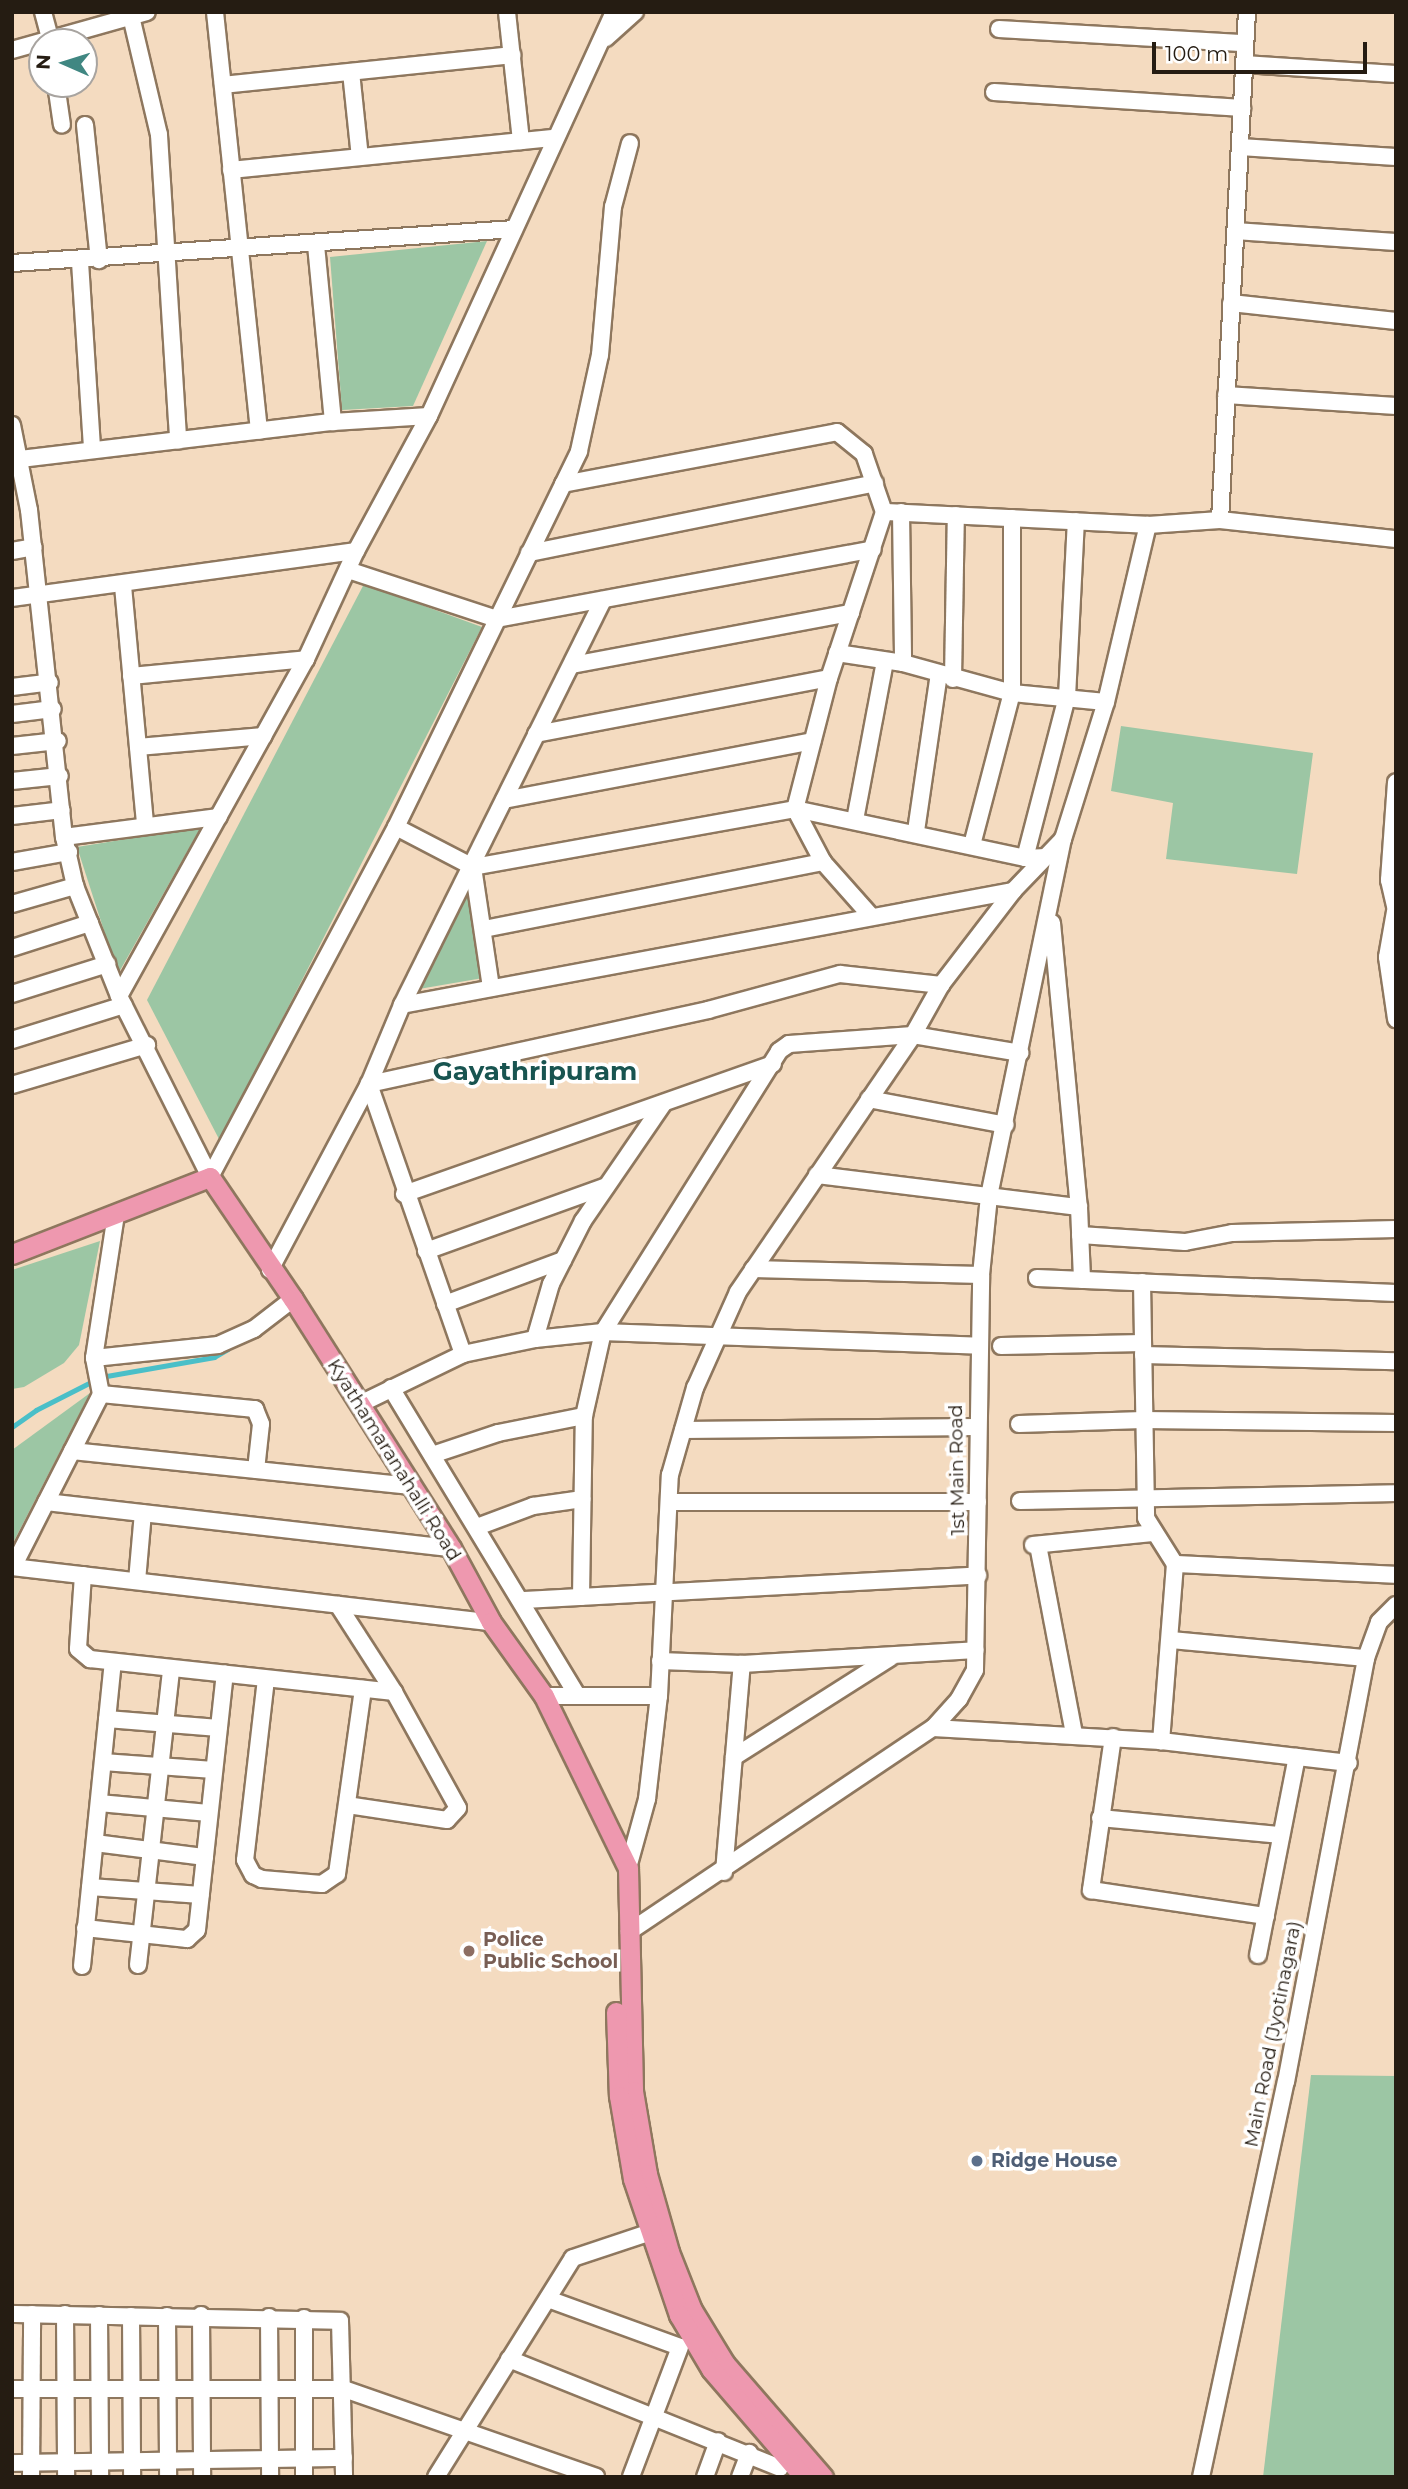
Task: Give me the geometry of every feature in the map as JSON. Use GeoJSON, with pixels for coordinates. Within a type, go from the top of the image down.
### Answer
{"type":"FeatureCollection","features":[{"type":"Feature","properties":{"kind":"main road"},"geometry":{"type":"LineString","coordinates":[[12,1254],[116,1216],[210,1177]]}},
{"type":"Feature","properties":{"kind":"main road","name":"Kyathamaranahalli Road"},"geometry":{"type":"LineString","coordinates":[[210,1177],[270,1270],[293,1299],[451,1548],[491,1622],[544,1696],[628,1868],[629,1935],[621,1964],[615,2042],[633,2179],[692,2310],[725,2364],[823,2477]]}},
{"type":"Feature","properties":{"kind":"main road","name":"Kyathamaranahalli Road"},"geometry":{"type":"LineString","coordinates":[[655,2230],[678,2315],[780,2468],[804,2477]]}},
{"type":"Feature","properties":{"kind":"street"},"geometry":{"type":"LineString","coordinates":[[215,12],[258,431]]}},
{"type":"Feature","properties":{"kind":"street"},"geometry":{"type":"LineString","coordinates":[[508,12],[522,141]]}},
{"type":"Feature","properties":{"kind":"street"},"geometry":{"type":"LineString","coordinates":[[12,1040],[122,1000],[306,659],[356,551],[429,416],[614,12]]}},
{"type":"Feature","properties":{"kind":"street"},"geometry":{"type":"LineString","coordinates":[[598,45],[635,12]]}},
{"type":"Feature","properties":{"kind":"street"},"geometry":{"type":"LineString","coordinates":[[1220,520],[1247,12]]}},
{"type":"Feature","properties":{"kind":"street"},"geometry":{"type":"LineString","coordinates":[[92,28],[136,14],[159,135],[178,440]]}},
{"type":"Feature","properties":{"kind":"street"},"geometry":{"type":"LineString","coordinates":[[999,29],[1245,43]]}},
{"type":"Feature","properties":{"kind":"street"},"geometry":{"type":"LineString","coordinates":[[223,86],[512,55]]}},
{"type":"Feature","properties":{"kind":"street"},"geometry":{"type":"LineString","coordinates":[[1244,64],[1396,74]]}},
{"type":"Feature","properties":{"kind":"street"},"geometry":{"type":"LineString","coordinates":[[351,72],[360,157]]}},
{"type":"Feature","properties":{"kind":"street"},"geometry":{"type":"LineString","coordinates":[[995,92],[1242,108]]}},
{"type":"Feature","properties":{"kind":"street"},"geometry":{"type":"LineString","coordinates":[[58,98],[62,125]]}},
{"type":"Feature","properties":{"kind":"street"},"geometry":{"type":"LineString","coordinates":[[85,125],[99,260]]}},
{"type":"Feature","properties":{"kind":"street"},"geometry":{"type":"LineString","coordinates":[[232,170],[554,138]]}},
{"type":"Feature","properties":{"kind":"street"},"geometry":{"type":"LineString","coordinates":[[210,1177],[396,827],[579,451],[600,355],[613,207],[630,143]]}},
{"type":"Feature","properties":{"kind":"street"},"geometry":{"type":"LineString","coordinates":[[1240,147],[1396,157]]}},
{"type":"Feature","properties":{"kind":"street"},"geometry":{"type":"LineString","coordinates":[[12,263],[80,262],[514,229]]}},
{"type":"Feature","properties":{"kind":"street"},"geometry":{"type":"LineString","coordinates":[[1235,231],[1396,242]]}},
{"type":"Feature","properties":{"kind":"street"},"geometry":{"type":"LineString","coordinates":[[316,245],[332,422]]}},
{"type":"Feature","properties":{"kind":"street"},"geometry":{"type":"LineString","coordinates":[[80,262],[92,450]]}},
{"type":"Feature","properties":{"kind":"street"},"geometry":{"type":"LineString","coordinates":[[1231,303],[1396,321]]}},
{"type":"Feature","properties":{"kind":"street"},"geometry":{"type":"LineString","coordinates":[[1226,395],[1396,406]]}},
{"type":"Feature","properties":{"kind":"street"},"geometry":{"type":"LineString","coordinates":[[14,458],[332,422],[429,416]]}},
{"type":"Feature","properties":{"kind":"street","name":"Kyathamaranahalli Road"},"geometry":{"type":"LineString","coordinates":[[12,425],[14,458],[29,510],[58,741],[66,844],[75,886],[122,1000],[147,1045],[210,1177]]}},
{"type":"Feature","properties":{"kind":"street"},"geometry":{"type":"LineString","coordinates":[[564,484],[837,432],[864,454],[875,483],[892,512],[903,663]]}},
{"type":"Feature","properties":{"kind":"street"},"geometry":{"type":"LineString","coordinates":[[529,553],[875,483]]}},
{"type":"Feature","properties":{"kind":"street"},"geometry":{"type":"LineString","coordinates":[[12,512],[29,510]]}},
{"type":"Feature","properties":{"kind":"street"},"geometry":{"type":"LineString","coordinates":[[892,512],[1148,524],[1220,520],[1396,539]]}},
{"type":"Feature","properties":{"kind":"street"},"geometry":{"type":"LineString","coordinates":[[870,915],[823,862],[795,810],[829,678],[850,613],[873,549],[892,512]]}},
{"type":"Feature","properties":{"kind":"street"},"geometry":{"type":"LineString","coordinates":[[916,831],[946,676],[956,515]]}},
{"type":"Feature","properties":{"kind":"street"},"geometry":{"type":"LineString","coordinates":[[972,845],[1013,693],[1012,518]]}},
{"type":"Feature","properties":{"kind":"street"},"geometry":{"type":"LineString","coordinates":[[1025,858],[1067,697],[1076,521]]}},
{"type":"Feature","properties":{"kind":"street","name":"1st Main Road"},"geometry":{"type":"LineString","coordinates":[[629,1935],[933,1728],[959,1699],[975,1670],[978,1575],[976,1427],[981,1275],[989,1196],[1006,1125],[1063,839],[1106,702],[1148,524]]}},
{"type":"Feature","properties":{"kind":"street"},"geometry":{"type":"LineString","coordinates":[[12,551],[34,547]]}},
{"type":"Feature","properties":{"kind":"street"},"geometry":{"type":"LineString","coordinates":[[348,570],[497,619],[873,549]]}},
{"type":"Feature","properties":{"kind":"street"},"geometry":{"type":"LineString","coordinates":[[12,598],[122,586],[356,551]]}},
{"type":"Feature","properties":{"kind":"street"},"geometry":{"type":"LineString","coordinates":[[122,586],[145,825]]}},
{"type":"Feature","properties":{"kind":"street"},"geometry":{"type":"LineString","coordinates":[[270,1270],[369,1084],[402,1005],[473,867],[503,800],[603,600]]}},
{"type":"Feature","properties":{"kind":"street"},"geometry":{"type":"LineString","coordinates":[[572,665],[850,613]]}},
{"type":"Feature","properties":{"kind":"street"},"geometry":{"type":"LineString","coordinates":[[837,653],[903,663],[1013,693],[1106,702]]}},
{"type":"Feature","properties":{"kind":"street"},"geometry":{"type":"LineString","coordinates":[[131,676],[306,659]]}},
{"type":"Feature","properties":{"kind":"street"},"geometry":{"type":"LineString","coordinates":[[855,820],[886,660]]}},
{"type":"Feature","properties":{"kind":"street"},"geometry":{"type":"LineString","coordinates":[[536,734],[829,678]]}},
{"type":"Feature","properties":{"kind":"street"},"geometry":{"type":"LineString","coordinates":[[12,687],[50,682]]}},
{"type":"Feature","properties":{"kind":"street"},"geometry":{"type":"LineString","coordinates":[[12,714],[53,709]]}},
{"type":"Feature","properties":{"kind":"street"},"geometry":{"type":"LineString","coordinates":[[138,747],[264,736]]}},
{"type":"Feature","properties":{"kind":"street"},"geometry":{"type":"LineString","coordinates":[[12,746],[58,741]]}},
{"type":"Feature","properties":{"kind":"street"},"geometry":{"type":"LineString","coordinates":[[503,800],[812,741]]}},
{"type":"Feature","properties":{"kind":"street"},"geometry":{"type":"LineString","coordinates":[[12,781],[60,776]]}},
{"type":"Feature","properties":{"kind":"street"},"geometry":{"type":"LineString","coordinates":[[1396,782],[1389,880],[1396,906],[1387,957],[1396,1019]]}},
{"type":"Feature","properties":{"kind":"street"},"geometry":{"type":"LineString","coordinates":[[12,816],[62,810]]}},
{"type":"Feature","properties":{"kind":"street"},"geometry":{"type":"LineString","coordinates":[[396,827],[473,867],[795,810],[916,831],[1025,858],[1046,857]]}},
{"type":"Feature","properties":{"kind":"street"},"geometry":{"type":"LineString","coordinates":[[12,862],[66,844],[145,825],[219,817]]}},
{"type":"Feature","properties":{"kind":"street"},"geometry":{"type":"LineString","coordinates":[[628,1868],[647,1799],[659,1696],[670,1475],[695,1388],[753,1269],[913,1035],[941,985],[1013,891],[1063,839]]}},
{"type":"Feature","properties":{"kind":"street"},"geometry":{"type":"LineString","coordinates":[[484,929],[823,862]]}},
{"type":"Feature","properties":{"kind":"street"},"geometry":{"type":"LineString","coordinates":[[473,867],[491,988]]}},
{"type":"Feature","properties":{"kind":"street"},"geometry":{"type":"LineString","coordinates":[[12,904],[75,886]]}},
{"type":"Feature","properties":{"kind":"street"},"geometry":{"type":"LineString","coordinates":[[402,1005],[870,915],[1013,891]]}},
{"type":"Feature","properties":{"kind":"street"},"geometry":{"type":"LineString","coordinates":[[1050,905],[1079,1207],[1082,1280]]}},
{"type":"Feature","properties":{"kind":"street"},"geometry":{"type":"LineString","coordinates":[[12,948],[90,923]]}},
{"type":"Feature","properties":{"kind":"street"},"geometry":{"type":"LineString","coordinates":[[12,994],[107,964]]}},
{"type":"Feature","properties":{"kind":"street"},"geometry":{"type":"LineString","coordinates":[[369,1084],[708,1010],[839,974],[875,974],[941,985]]}},
{"type":"Feature","properties":{"kind":"street"},"geometry":{"type":"LineString","coordinates":[[581,1597],[584,1416],[603,1332],[773,1064],[789,1044],[913,1035],[1020,1053]]}},
{"type":"Feature","properties":{"kind":"street"},"geometry":{"type":"LineString","coordinates":[[12,1085],[147,1045]]}},
{"type":"Feature","properties":{"kind":"street"},"geometry":{"type":"LineString","coordinates":[[404,1194],[773,1064]]}},
{"type":"Feature","properties":{"kind":"street"},"geometry":{"type":"LineString","coordinates":[[369,1084],[404,1194],[463,1354]]}},
{"type":"Feature","properties":{"kind":"street"},"geometry":{"type":"LineString","coordinates":[[869,1099],[1006,1125]]}},
{"type":"Feature","properties":{"kind":"street"},"geometry":{"type":"LineString","coordinates":[[535,1339],[551,1284],[563,1260],[607,1186],[663,1104]]}},
{"type":"Feature","properties":{"kind":"street"},"geometry":{"type":"LineString","coordinates":[[817,1175],[1079,1207]]}},
{"type":"Feature","properties":{"kind":"street"},"geometry":{"type":"LineString","coordinates":[[426,1251],[607,1186]]}},
{"type":"Feature","properties":{"kind":"street"},"geometry":{"type":"LineString","coordinates":[[116,1216],[93,1358],[99,1385],[72,1451],[13,1567],[491,1622]]}},
{"type":"Feature","properties":{"kind":"street"},"geometry":{"type":"LineString","coordinates":[[1080,1235],[1185,1242],[1232,1233],[1396,1229]]}},
{"type":"Feature","properties":{"kind":"street"},"geometry":{"type":"LineString","coordinates":[[445,1304],[563,1260]]}},
{"type":"Feature","properties":{"kind":"street"},"geometry":{"type":"LineString","coordinates":[[753,1269],[981,1275]]}},
{"type":"Feature","properties":{"kind":"street"},"geometry":{"type":"LineString","coordinates":[[1037,1278],[1396,1293]]}},
{"type":"Feature","properties":{"kind":"street"},"geometry":{"type":"LineString","coordinates":[[1142,1282],[1146,1518],[1175,1564],[1161,1741]]}},
{"type":"Feature","properties":{"kind":"street"},"geometry":{"type":"LineString","coordinates":[[93,1358],[218,1345],[254,1329],[293,1299]]}},
{"type":"Feature","properties":{"kind":"street"},"geometry":{"type":"LineString","coordinates":[[360,1404],[463,1354],[535,1339],[603,1332],[719,1334],[979,1346]]}},
{"type":"Feature","properties":{"kind":"street"},"geometry":{"type":"LineString","coordinates":[[1001,1346],[1396,1360]]}},
{"type":"Feature","properties":{"kind":"street"},"geometry":{"type":"LineString","coordinates":[[99,1385],[255,1409],[261,1424],[256,1470]]}},
{"type":"Feature","properties":{"kind":"street"},"geometry":{"type":"LineString","coordinates":[[391,1388],[523,1600],[576,1694]]}},
{"type":"Feature","properties":{"kind":"street"},"geometry":{"type":"LineString","coordinates":[[432,1455],[498,1433],[584,1416]]}},
{"type":"Feature","properties":{"kind":"street"},"geometry":{"type":"LineString","coordinates":[[1019,1424],[1143,1420],[1396,1423]]}},
{"type":"Feature","properties":{"kind":"street"},"geometry":{"type":"LineString","coordinates":[[683,1430],[976,1427]]}},
{"type":"Feature","properties":{"kind":"street"},"geometry":{"type":"LineString","coordinates":[[72,1451],[411,1486]]}},
{"type":"Feature","properties":{"kind":"street"},"geometry":{"type":"LineString","coordinates":[[1020,1501],[1145,1495],[1396,1493]]}},
{"type":"Feature","properties":{"kind":"street"},"geometry":{"type":"LineString","coordinates":[[477,1527],[533,1506],[583,1499]]}},
{"type":"Feature","properties":{"kind":"street"},"geometry":{"type":"LineString","coordinates":[[46,1502],[451,1548]]}},
{"type":"Feature","properties":{"kind":"street"},"geometry":{"type":"LineString","coordinates":[[669,1502],[978,1502]]}},
{"type":"Feature","properties":{"kind":"street"},"geometry":{"type":"LineString","coordinates":[[137,1581],[143,1513]]}},
{"type":"Feature","properties":{"kind":"street"},"geometry":{"type":"LineString","coordinates":[[1074,1734],[1036,1545],[1154,1533]]}},
{"type":"Feature","properties":{"kind":"street"},"geometry":{"type":"LineString","coordinates":[[1175,1564],[1396,1575]]}},
{"type":"Feature","properties":{"kind":"street"},"geometry":{"type":"LineString","coordinates":[[83,1575],[78,1649],[90,1659],[171,1670],[394,1692]]}},
{"type":"Feature","properties":{"kind":"street"},"geometry":{"type":"LineString","coordinates":[[523,1600],[978,1575]]}},
{"type":"Feature","properties":{"kind":"street"},"geometry":{"type":"LineString","coordinates":[[338,1605],[394,1692],[458,1802],[457,1815],[447,1820],[348,1805]]}},
{"type":"Feature","properties":{"kind":"street","name":"Main Road (Jyotinagara)"},"geometry":{"type":"LineString","coordinates":[[1202,2477],[1349,1763],[1366,1658],[1379,1622],[1396,1605]]}},
{"type":"Feature","properties":{"kind":"street"},"geometry":{"type":"LineString","coordinates":[[1171,1640],[1366,1658]]}},
{"type":"Feature","properties":{"kind":"street"},"geometry":{"type":"LineString","coordinates":[[660,1661],[742,1664],[976,1650]]}},
{"type":"Feature","properties":{"kind":"street"},"geometry":{"type":"LineString","coordinates":[[734,1757],[892,1656]]}},
{"type":"Feature","properties":{"kind":"street"},"geometry":{"type":"LineString","coordinates":[[82,1966],[113,1663]]}},
{"type":"Feature","properties":{"kind":"street"},"geometry":{"type":"LineString","coordinates":[[724,1872],[742,1664]]}},
{"type":"Feature","properties":{"kind":"street"},"geometry":{"type":"LineString","coordinates":[[138,1965],[171,1670]]}},
{"type":"Feature","properties":{"kind":"street"},"geometry":{"type":"LineString","coordinates":[[85,1928],[193,1936],[201,1895],[225,1674]]}},
{"type":"Feature","properties":{"kind":"street"},"geometry":{"type":"LineString","coordinates":[[266,1679],[245,1860],[249,1870],[262,1879],[322,1884],[334,1879],[348,1805],[363,1689]]}},
{"type":"Feature","properties":{"kind":"street"},"geometry":{"type":"LineString","coordinates":[[544,1696],[659,1696]]}},
{"type":"Feature","properties":{"kind":"street"},"geometry":{"type":"LineString","coordinates":[[107,1719],[219,1728]]}},
{"type":"Feature","properties":{"kind":"street"},"geometry":{"type":"LineString","coordinates":[[933,1728],[1161,1741],[1349,1763]]}},
{"type":"Feature","properties":{"kind":"street"},"geometry":{"type":"LineString","coordinates":[[1113,1737],[1091,1890],[1266,1916]]}},
{"type":"Feature","properties":{"kind":"street"},"geometry":{"type":"LineString","coordinates":[[1258,1955],[1297,1757]]}},
{"type":"Feature","properties":{"kind":"street"},"geometry":{"type":"LineString","coordinates":[[103,1762],[214,1770]]}},
{"type":"Feature","properties":{"kind":"street"},"geometry":{"type":"LineString","coordinates":[[99,1803],[209,1813]]}},
{"type":"Feature","properties":{"kind":"street"},"geometry":{"type":"LineString","coordinates":[[1100,1818],[1281,1835]]}},
{"type":"Feature","properties":{"kind":"street"},"geometry":{"type":"LineString","coordinates":[[94,1843],[205,1857]]}},
{"type":"Feature","properties":{"kind":"street"},"geometry":{"type":"LineString","coordinates":[[90,1887],[201,1895]]}},
{"type":"Feature","properties":{"kind":"street"},"geometry":{"type":"LineString","coordinates":[[436,2477],[573,2258],[655,2230]]}},
{"type":"Feature","properties":{"kind":"street"},"geometry":{"type":"LineString","coordinates":[[548,2299],[680,2347],[631,2477]]}},
{"type":"Feature","properties":{"kind":"street"},"geometry":{"type":"LineString","coordinates":[[12,2314],[334,2319],[343,2325],[344,2477]]}},
{"type":"Feature","properties":{"kind":"street"},"geometry":{"type":"LineString","coordinates":[[31,2470],[32,2314]]}},
{"type":"Feature","properties":{"kind":"street"},"geometry":{"type":"LineString","coordinates":[[65,2314],[66,2469]]}},
{"type":"Feature","properties":{"kind":"street"},"geometry":{"type":"LineString","coordinates":[[99,2315],[100,2469]]}},
{"type":"Feature","properties":{"kind":"street"},"geometry":{"type":"LineString","coordinates":[[201,2315],[202,2469]]}},
{"type":"Feature","properties":{"kind":"street"},"geometry":{"type":"LineString","coordinates":[[131,2316],[132,2469]]}},
{"type":"Feature","properties":{"kind":"street"},"geometry":{"type":"LineString","coordinates":[[167,2316],[168,2469]]}},
{"type":"Feature","properties":{"kind":"street"},"geometry":{"type":"LineString","coordinates":[[269,2318],[270,2477]]}},
{"type":"Feature","properties":{"kind":"street"},"geometry":{"type":"LineString","coordinates":[[304,2318],[304,2477]]}},
{"type":"Feature","properties":{"kind":"street"},"geometry":{"type":"LineString","coordinates":[[509,2359],[749,2453],[780,2468]]}},
{"type":"Feature","properties":{"kind":"street"},"geometry":{"type":"LineString","coordinates":[[12,2389],[344,2389],[596,2477]]}},
{"type":"Feature","properties":{"kind":"street"},"geometry":{"type":"LineString","coordinates":[[705,2477],[718,2441]]}},
{"type":"Feature","properties":{"kind":"street"},"geometry":{"type":"LineString","coordinates":[[740,2477],[749,2453]]}},
{"type":"Feature","properties":{"kind":"street"},"geometry":{"type":"LineString","coordinates":[[12,2463],[31,2470],[202,2469],[270,2459],[344,2459]]}},
{"type":"Feature","properties":{"kind":"green space"},"geometry":{"type":"Polygon","coordinates":[[[487,241],[413,406],[342,410],[330,257],[487,241]]]}},
{"type":"Feature","properties":{"kind":"green space"},"geometry":{"type":"Polygon","coordinates":[[[364,584],[482,627],[220,1141],[147,1000],[364,584]]]}},
{"type":"Feature","properties":{"kind":"green space"},"geometry":{"type":"Polygon","coordinates":[[[1121,726],[1313,753],[1297,874],[1166,859],[1173,803],[1111,791],[1121,726]]]}},
{"type":"Feature","properties":{"kind":"green space"},"geometry":{"type":"Polygon","coordinates":[[[201,827],[118,974],[77,847],[201,827]]]}},
{"type":"Feature","properties":{"kind":"green space"},"geometry":{"type":"Polygon","coordinates":[[[472,880],[483,978],[419,989],[472,880]]]}},
{"type":"Feature","properties":{"kind":"green space"},"geometry":{"type":"Polygon","coordinates":[[[100,1241],[79,1345],[64,1363],[24,1387],[12,1389],[12,1270],[100,1241]]]}},
{"type":"Feature","properties":{"kind":"green space"},"geometry":{"type":"Polygon","coordinates":[[[90,1393],[12,1545],[12,1450],[90,1393]]]}},
{"type":"Feature","properties":{"kind":"green space"},"geometry":{"type":"Polygon","coordinates":[[[1311,2075],[1396,2076],[1396,2477],[1263,2477],[1311,2075]]]}},
{"type":"Feature","properties":{"kind":"waterway"},"geometry":{"type":"LineString","coordinates":[[101,1377],[214,1357],[228,1349]]}},
{"type":"Feature","properties":{"kind":"waterway"},"geometry":{"type":"LineString","coordinates":[[12,1427],[36,1410],[93,1381]]}},
{"type":"Feature","properties":{"kind":"place","name":"Police Public School"},"geometry":{"type":"Point","coordinates":[469,1951]}},
{"type":"Feature","properties":{"kind":"place","name":"Ridge House"},"geometry":{"type":"Point","coordinates":[977,2161]}},
{"type":"Feature","properties":{"kind":"district","name":"Gayathripuram"},"geometry":{"type":"Point","coordinates":[535,1072]}}]}
